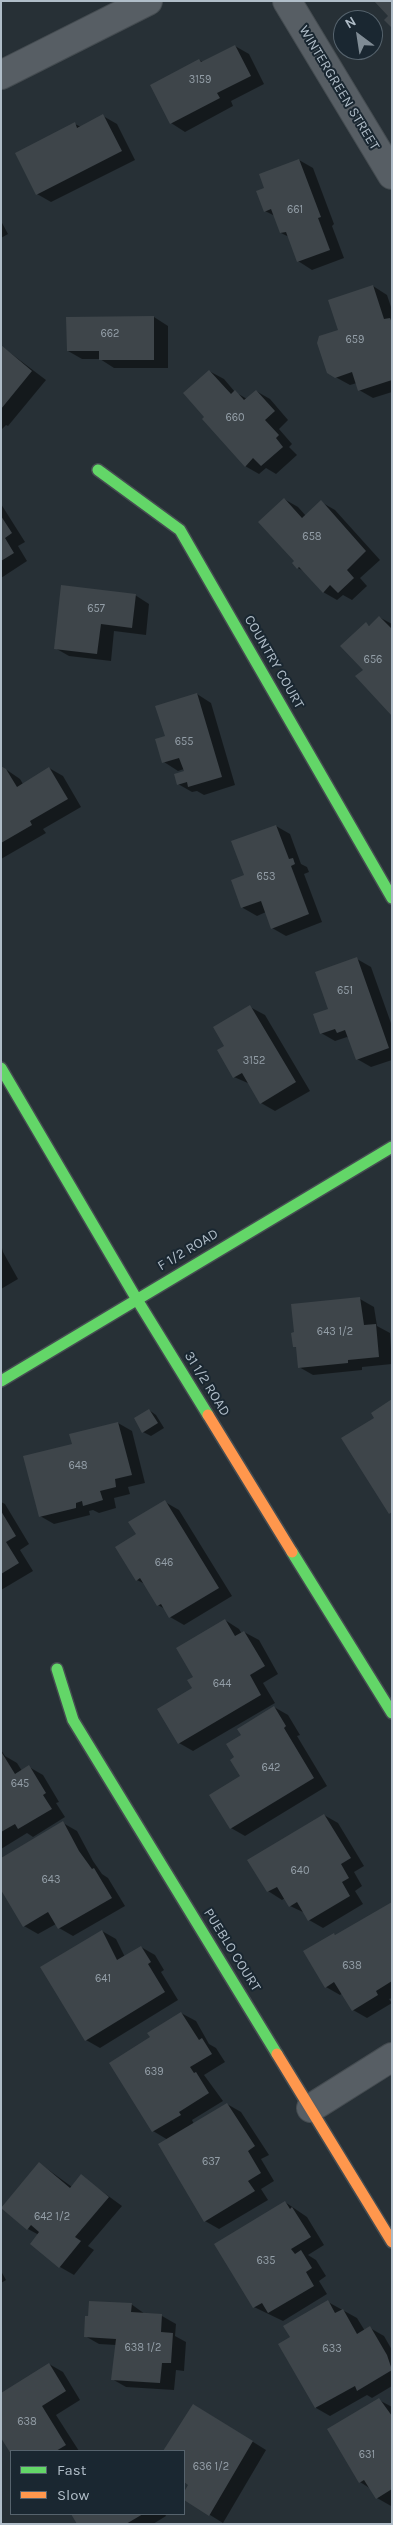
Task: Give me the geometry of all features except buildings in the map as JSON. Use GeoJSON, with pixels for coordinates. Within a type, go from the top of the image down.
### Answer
{"type":"FeatureCollection","features":[{"type":"Feature","properties":{"kind":"street"},"geometry":{"type":"LineString","coordinates":[[1,75],[148,1]]}},
{"type":"Feature","properties":{"kind":"street","name":"WINTERGREEN STREET"},"geometry":{"type":"LineString","coordinates":[[286,1],[392,175]]}},
{"type":"Feature","properties":{"kind":"street","name":"COUNTRY COURT"},"geometry":{"type":"LineString","coordinates":[[98,470],[180,530],[392,898]]}},
{"type":"Feature","properties":{"kind":"street","name":"31 1/2 ROAD"},"geometry":{"type":"LineString","coordinates":[[1,1068],[136,1298],[392,1713]]}},
{"type":"Feature","properties":{"kind":"street","name":"F 1/2 ROAD"},"geometry":{"type":"LineString","coordinates":[[1,1381],[136,1298],[392,1147]]}},
{"type":"Feature","properties":{"kind":"street","name":"PUEBLO COURT"},"geometry":{"type":"LineString","coordinates":[[57,1669],[73,1720],[392,2242]]}},
{"type":"Feature","properties":{"kind":"street"},"geometry":{"type":"LineString","coordinates":[[311,2108],[392,2057]]}},
{"type":"Feature","properties":{"kind":"traffic: fast"},"geometry":{"type":"LineString","coordinates":[[98,470],[180,530],[392,898]]}},
{"type":"Feature","properties":{"kind":"traffic: fast"},"geometry":{"type":"LineString","coordinates":[[1,1068],[136,1298],[208,1415]]}},
{"type":"Feature","properties":{"kind":"traffic: fast"},"geometry":{"type":"LineString","coordinates":[[1,1381],[392,1147]]}},
{"type":"Feature","properties":{"kind":"traffic: fast"},"geometry":{"type":"LineString","coordinates":[[292,1552],[392,1713]]}},
{"type":"Feature","properties":{"kind":"traffic: fast"},"geometry":{"type":"LineString","coordinates":[[57,1669],[73,1720],[277,2054]]}},
{"type":"Feature","properties":{"kind":"traffic: slow"},"geometry":{"type":"LineString","coordinates":[[208,1415],[292,1552]]}},
{"type":"Feature","properties":{"kind":"traffic: slow"},"geometry":{"type":"LineString","coordinates":[[277,2054],[392,2242]]}}]}
